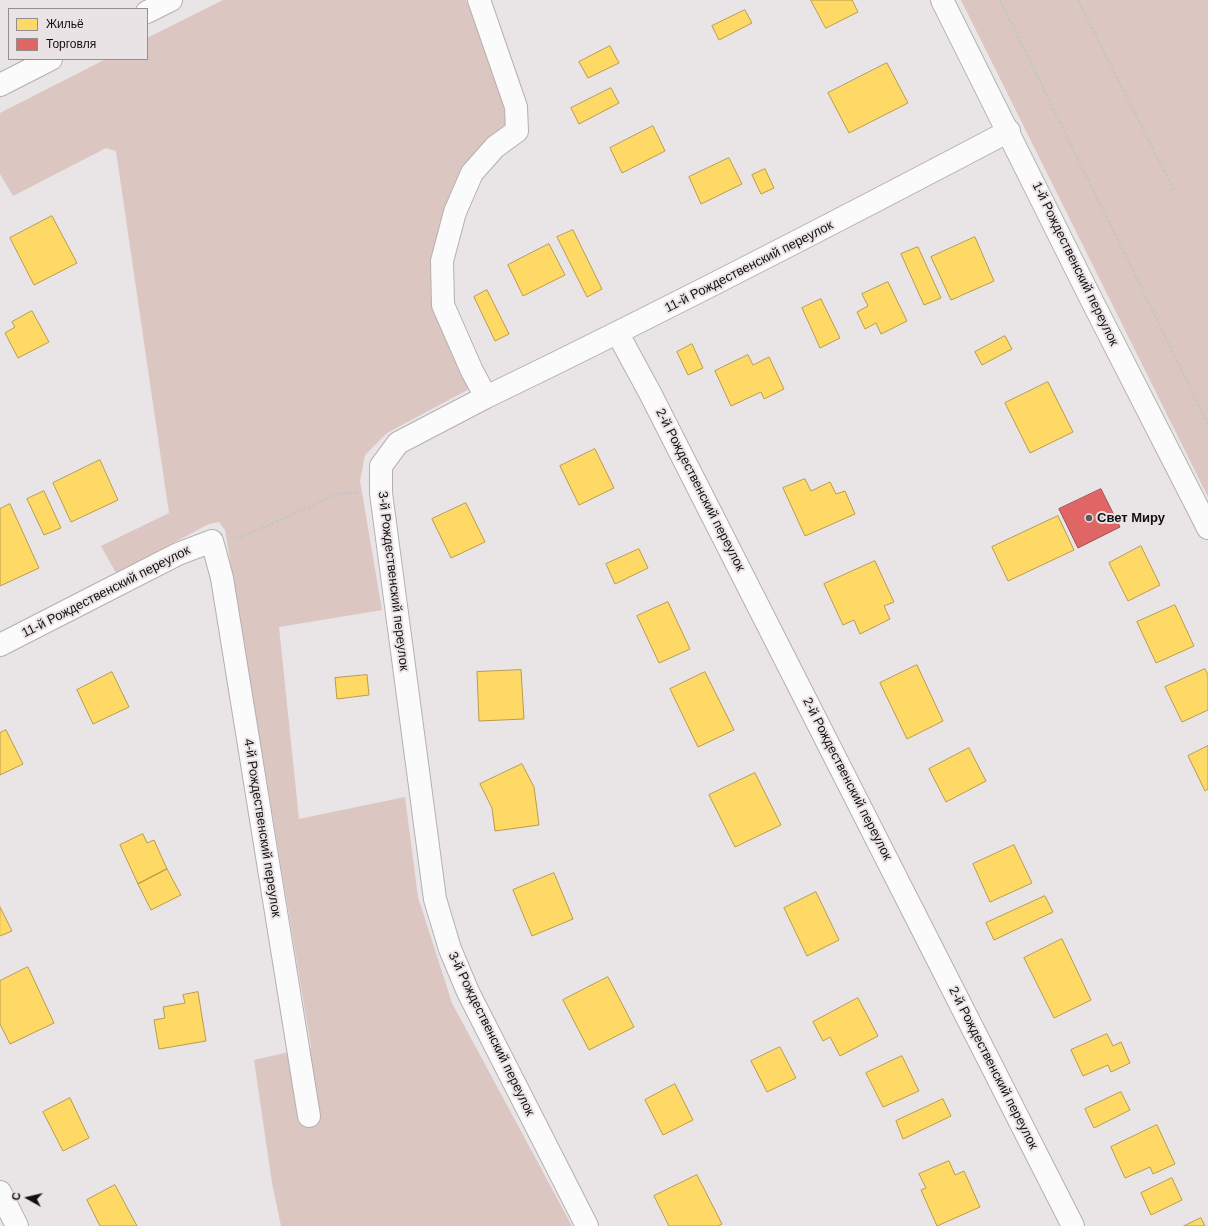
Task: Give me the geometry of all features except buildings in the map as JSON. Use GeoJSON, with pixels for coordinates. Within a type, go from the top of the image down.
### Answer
{"type":"FeatureCollection","features":[{"type":"Feature","properties":{"kind":"street"},"geometry":{"type":"LineString","coordinates":[[148,12],[171,0]]}},
{"type":"Feature","properties":{"kind":"street"},"geometry":{"type":"LineString","coordinates":[[479,0],[516,107],[517,131],[495,148],[472,173],[456,212],[442,261],[443,305],[472,371],[486,397]]}},
{"type":"Feature","properties":{"kind":"street","name":"1-й Рождественский переулок"},"geometry":{"type":"LineString","coordinates":[[942,0],[1009,131],[1090,297],[1208,528]]}},
{"type":"Feature","properties":{"kind":"street"},"geometry":{"type":"LineString","coordinates":[[0,85],[49,60]]}},
{"type":"Feature","properties":{"kind":"street","name":"11-й Рождественский переулок"},"geometry":{"type":"LineString","coordinates":[[486,397],[618,334],[809,237],[1009,131]]}},
{"type":"Feature","properties":{"kind":"street","name":"2-й Рождественский переулок"},"geometry":{"type":"LineString","coordinates":[[618,334],[650,392],[1073,1226]]}},
{"type":"Feature","properties":{"kind":"street","name":"3-й Рождественский переулок"},"geometry":{"type":"LineString","coordinates":[[486,397],[398,443],[382,466],[381,492],[435,899],[450,949],[468,992],[587,1226]]}},
{"type":"Feature","properties":{"kind":"street","name":"11-й Рождественский переулок"},"geometry":{"type":"LineString","coordinates":[[0,645],[178,554],[212,541]]}},
{"type":"Feature","properties":{"kind":"street","name":"4-й Рождественский переулок"},"geometry":{"type":"LineString","coordinates":[[212,541],[222,578],[309,1116]]}},
{"type":"Feature","properties":{"kind":"street"},"geometry":{"type":"LineString","coordinates":[[0,1192],[17,1226]]}},
{"type":"Feature","properties":{"kind":"path"},"geometry":{"type":"LineString","coordinates":[[1000,0],[1208,424]]}},
{"type":"Feature","properties":{"kind":"path"},"geometry":{"type":"LineString","coordinates":[[1078,0],[1175,192]]}},
{"type":"Feature","properties":{"kind":"path"},"geometry":{"type":"LineString","coordinates":[[212,541],[242,537],[339,493],[381,492]]}},
{"type":"Feature","properties":{"kind":"shaded area"},"geometry":{"type":"Polygon","coordinates":[[[223,0],[466,0],[504,100],[508,125],[435,268],[471,388],[387,433],[365,455],[360,481],[382,610],[279,627],[299,819],[405,797],[418,897],[452,1003],[572,1226],[281,1226],[272,1183],[254,1060],[311,1047],[225,530],[219,522],[209,524],[116,573],[101,546],[169,513],[116,151],[106,148],[13,196],[0,174],[0,113],[104,60],[148,60],[148,38],[223,0]]]}},
{"type":"Feature","properties":{"kind":"shaded area"},"geometry":{"type":"Polygon","coordinates":[[[961,0],[1208,0],[1208,497],[961,0]]]}},
{"type":"Feature","properties":{"kind":"place","name":"Свет Миру"},"geometry":{"type":"Point","coordinates":[1089,518]}}]}
